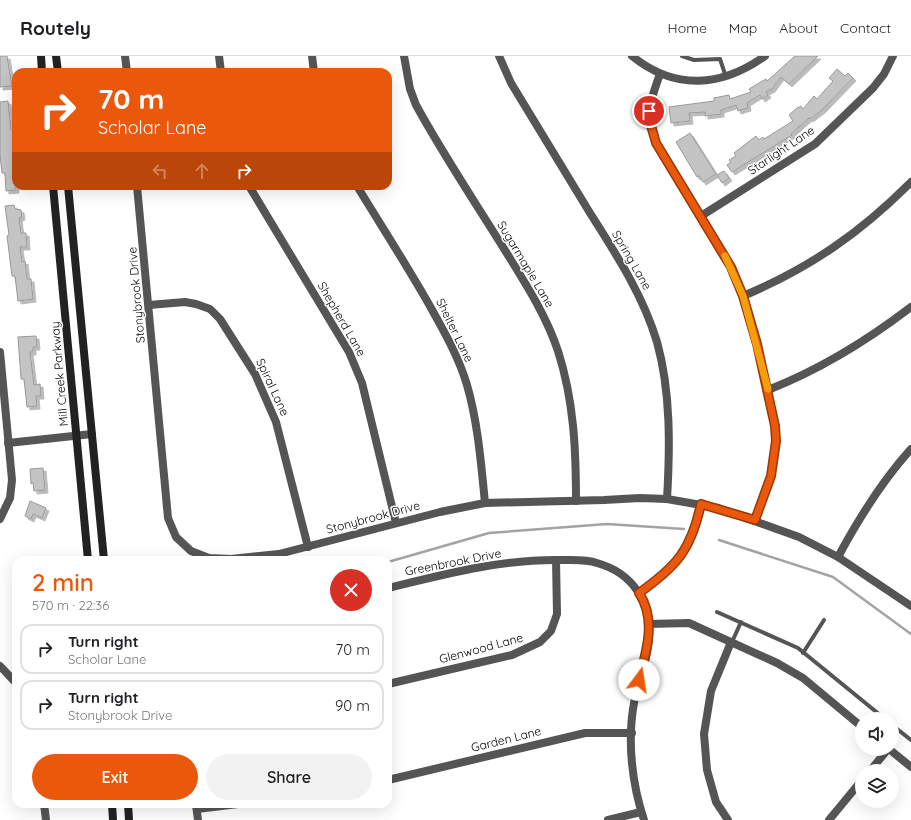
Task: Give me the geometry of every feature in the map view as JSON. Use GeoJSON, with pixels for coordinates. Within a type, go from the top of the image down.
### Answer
{"type":"FeatureCollection","features":[{"type":"Feature","properties":{"kind":"main road"},"geometry":{"type":"LineString","coordinates":[[40,56],[42,68]]}},
{"type":"Feature","properties":{"kind":"main road"},"geometry":{"type":"LineString","coordinates":[[56,56],[58,68]]}},
{"type":"Feature","properties":{"kind":"main road","name":"Mill Creek Parkway"},"geometry":{"type":"LineString","coordinates":[[53,190],[88,556]]}},
{"type":"Feature","properties":{"kind":"main road"},"geometry":{"type":"LineString","coordinates":[[68,190],[104,556]]}},
{"type":"Feature","properties":{"kind":"main road"},"geometry":{"type":"LineString","coordinates":[[112,808],[113,820]]}},
{"type":"Feature","properties":{"kind":"main road"},"geometry":{"type":"LineString","coordinates":[[128,808],[129,820]]}},
{"type":"Feature","properties":{"kind":"street"},"geometry":{"type":"LineString","coordinates":[[125,56],[126,68]]}},
{"type":"Feature","properties":{"kind":"street"},"geometry":{"type":"LineString","coordinates":[[219,56],[220,68]]}},
{"type":"Feature","properties":{"kind":"street"},"geometry":{"type":"LineString","coordinates":[[312,56],[314,68]]}},
{"type":"Feature","properties":{"kind":"street","name":"Sugarmaple Lane"},"geometry":{"type":"LineString","coordinates":[[404,56],[410,89],[418,110],[528,288],[551,331],[572,406],[575,435],[576,501]]}},
{"type":"Feature","properties":{"kind":"street","name":"Spring Lane"},"geometry":{"type":"LineString","coordinates":[[499,56],[511,83],[622,263],[650,320],[659,353],[667,405],[669,438],[668,499]]}},
{"type":"Feature","properties":{"kind":"street"},"geometry":{"type":"LineString","coordinates":[[634,56],[660,74],[694,80],[715,80],[726,77],[750,66],[765,56]]}},
{"type":"Feature","properties":{"kind":"street","name":"Starlight Lane"},"geometry":{"type":"LineString","coordinates":[[702,216],[815,144],[873,88],[884,74],[893,56]]}},
{"type":"Feature","properties":{"kind":"street"},"geometry":{"type":"LineString","coordinates":[[660,74],[650,100],[649,111],[652,133],[660,149],[702,216],[731,267],[743,296],[768,390],[775,426],[775,459],[771,476],[755,520]]}},
{"type":"Feature","properties":{"kind":"street"},"geometry":{"type":"LineString","coordinates":[[743,296],[799,270],[837,247],[877,215],[911,182]]}},
{"type":"Feature","properties":{"kind":"street","name":"Stonybrook Drive"},"geometry":{"type":"LineString","coordinates":[[137,190],[168,510],[171,528],[182,545],[191,551],[204,556]]}},
{"type":"Feature","properties":{"kind":"street","name":"Shepherd Lane"},"geometry":{"type":"LineString","coordinates":[[251,190],[331,321],[356,367],[362,383],[396,523]]}},
{"type":"Feature","properties":{"kind":"street","name":"Shelter Lane"},"geometry":{"type":"LineString","coordinates":[[359,190],[425,297],[451,344],[460,364],[472,405],[476,426],[485,502]]}},
{"type":"Feature","properties":{"kind":"street","name":"Spiral Lane"},"geometry":{"type":"LineString","coordinates":[[149,305],[185,302],[196,304],[210,309],[220,319],[255,374],[267,397],[282,438],[308,547]]}},
{"type":"Feature","properties":{"kind":"street"},"geometry":{"type":"LineString","coordinates":[[768,390],[806,374],[911,307]]}},
{"type":"Feature","properties":{"kind":"street"},"geometry":{"type":"LineString","coordinates":[[0,352],[11,490],[6,507],[0,519]]}},
{"type":"Feature","properties":{"kind":"street"},"geometry":{"type":"LineString","coordinates":[[8,443],[92,434]]}},
{"type":"Feature","properties":{"kind":"street"},"geometry":{"type":"LineString","coordinates":[[838,557],[870,501],[887,477],[911,449]]}},
{"type":"Feature","properties":{"kind":"street","name":"Stonybrook Drive"},"geometry":{"type":"LineString","coordinates":[[260,556],[279,554],[396,523],[485,502],[576,501],[640,498],[668,499],[701,504],[755,520],[798,537],[838,557],[911,606]]}},
{"type":"Feature","properties":{"kind":"street"},"geometry":{"type":"LineString","coordinates":[[639,593],[669,570],[682,555],[691,540],[701,504]]}},
{"type":"Feature","properties":{"kind":"street","name":"Greenbrook Drive"},"geometry":{"type":"LineString","coordinates":[[392,587],[474,568],[556,560],[590,561],[608,567],[628,580],[645,603],[648,624],[648,647],[634,703],[632,733],[634,777],[644,820]]}},
{"type":"Feature","properties":{"kind":"street","name":"Glenwood Lane"},"geometry":{"type":"LineString","coordinates":[[392,683],[512,655],[540,642],[550,631],[557,614],[556,560]]}},
{"type":"Feature","properties":{"kind":"street"},"geometry":{"type":"LineString","coordinates":[[648,624],[690,623],[777,663],[803,678],[855,720]]}},
{"type":"Feature","properties":{"kind":"street"},"geometry":{"type":"LineString","coordinates":[[728,820],[716,802],[708,770],[704,734],[711,691],[731,642]]}},
{"type":"Feature","properties":{"kind":"street"},"geometry":{"type":"LineString","coordinates":[[0,666],[12,679]]}},
{"type":"Feature","properties":{"kind":"street","name":"Garden Lane"},"geometry":{"type":"LineString","coordinates":[[392,779],[585,733],[632,733]]}},
{"type":"Feature","properties":{"kind":"street"},"geometry":{"type":"LineString","coordinates":[[876,764],[883,756]]}},
{"type":"Feature","properties":{"kind":"street"},"geometry":{"type":"LineString","coordinates":[[898,756],[911,767]]}},
{"type":"Feature","properties":{"kind":"street"},"geometry":{"type":"LineString","coordinates":[[830,820],[855,789]]}},
{"type":"Feature","properties":{"kind":"street"},"geometry":{"type":"LineString","coordinates":[[44,808],[46,820]]}},
{"type":"Feature","properties":{"kind":"street"},"geometry":{"type":"LineString","coordinates":[[197,808],[198,820]]}},
{"type":"Feature","properties":{"kind":"street"},"geometry":{"type":"LineString","coordinates":[[608,820],[641,812]]}},
{"type":"Feature","properties":{"kind":"lane"},"geometry":{"type":"LineString","coordinates":[[682,56],[694,60],[719,57],[726,77]]}},
{"type":"Feature","properties":{"kind":"lane"},"geometry":{"type":"LineString","coordinates":[[716,612],[798,648],[876,712]]}},
{"type":"Feature","properties":{"kind":"lane"},"geometry":{"type":"LineString","coordinates":[[803,653],[824,620]]}},
{"type":"Feature","properties":{"kind":"lane"},"geometry":{"type":"LineString","coordinates":[[731,642],[741,622]]}},
{"type":"Feature","properties":{"kind":"lane"},"geometry":{"type":"LineString","coordinates":[[899,731],[911,740]]}},
{"type":"Feature","properties":{"kind":"building"},"geometry":{"type":"Polygon","coordinates":[[[0,56],[7,56],[12,86],[0,87],[0,56]]]}},
{"type":"Feature","properties":{"kind":"building"},"geometry":{"type":"Polygon","coordinates":[[[795,56],[818,56],[789,84],[781,77],[772,89],[766,92],[768,95],[762,99],[760,95],[747,103],[748,108],[738,111],[736,105],[721,110],[721,114],[705,116],[705,112],[689,113],[690,121],[671,123],[669,107],[714,101],[714,98],[729,95],[730,99],[751,92],[749,89],[766,79],[767,81],[795,56]]]}},
{"type":"Feature","properties":{"kind":"building"},"geometry":{"type":"Polygon","coordinates":[[[837,69],[845,76],[848,73],[853,78],[822,110],[810,119],[809,118],[791,134],[792,135],[732,172],[727,165],[731,162],[729,160],[736,156],[734,153],[756,136],[759,140],[763,137],[764,139],[793,121],[789,115],[801,106],[803,109],[814,96],[817,99],[833,81],[829,78],[837,69]]]}},
{"type":"Feature","properties":{"kind":"building"},"geometry":{"type":"Polygon","coordinates":[[[8,101],[12,130],[12,190],[16,190],[6,191],[5,173],[2,173],[0,155],[0,102],[8,101]]]}},
{"type":"Feature","properties":{"kind":"building"},"geometry":{"type":"Polygon","coordinates":[[[690,133],[716,174],[703,182],[699,176],[697,177],[676,142],[690,133]]]}},
{"type":"Feature","properties":{"kind":"building"},"geometry":{"type":"Polygon","coordinates":[[[724,171],[729,178],[722,183],[717,175],[724,171]]]}},
{"type":"Feature","properties":{"kind":"building"},"geometry":{"type":"Polygon","coordinates":[[[14,205],[15,209],[21,210],[22,217],[19,218],[21,233],[26,233],[27,247],[20,247],[22,262],[25,261],[27,279],[31,279],[33,299],[18,301],[15,276],[12,276],[5,206],[14,205]]]}},
{"type":"Feature","properties":{"kind":"building"},"geometry":{"type":"Polygon","coordinates":[[[36,336],[37,347],[33,347],[33,352],[30,352],[34,385],[40,384],[41,396],[36,396],[37,406],[27,407],[24,379],[21,379],[18,337],[36,336]]]}},
{"type":"Feature","properties":{"kind":"building"},"geometry":{"type":"Polygon","coordinates":[[[43,468],[45,490],[34,491],[33,483],[31,484],[30,469],[43,468]]]}},
{"type":"Feature","properties":{"kind":"building"},"geometry":{"type":"Polygon","coordinates":[[[30,501],[46,508],[42,518],[33,514],[31,519],[25,516],[30,501]]]}},
{"type":"Feature","properties":{"kind":"waterway"},"geometry":{"type":"LineString","coordinates":[[392,561],[489,533],[607,524],[684,529]]}},
{"type":"Feature","properties":{"kind":"waterway"},"geometry":{"type":"LineString","coordinates":[[719,540],[833,577],[911,634]]}},
{"type":"Feature","properties":{"kind":"slow traffic"},"geometry":{"type":"LineString","coordinates":[[725,256],[741,289],[749,313],[768,389]]}},
{"type":"Feature","properties":{"kind":"route"},"geometry":{"type":"LineString","coordinates":[[639,680],[649,638],[649,625],[645,603],[639,593],[669,570],[682,555],[691,540],[701,504],[755,520],[771,476],[775,459],[776,441],[775,426],[768,390],[749,313],[741,289],[724,254],[656,143],[652,133],[649,111]]}}]}
